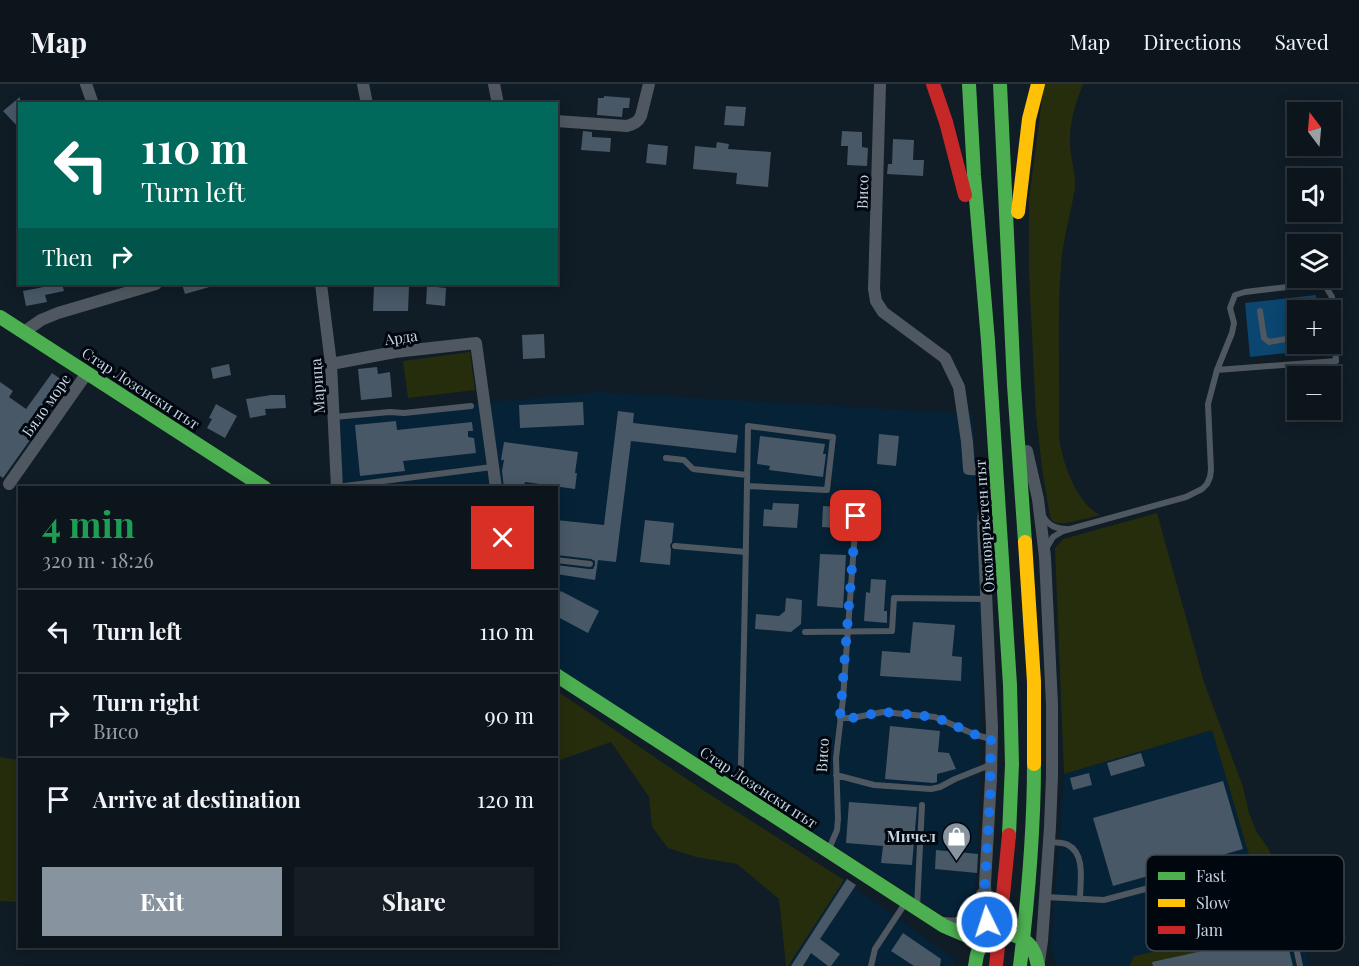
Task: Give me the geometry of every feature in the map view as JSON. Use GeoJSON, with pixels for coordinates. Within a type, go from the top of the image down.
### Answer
{"type":"FeatureCollection","features":[{"type":"Feature","properties":{"kind":"main road"},"geometry":{"type":"LineString","coordinates":[[933,84],[959,169],[984,283]]}},
{"type":"Feature","properties":{"kind":"main road","name":"Околовръстен път"},"geometry":{"type":"LineString","coordinates":[[969,84],[992,392],[1010,685],[1012,764],[1006,874],[996,966]]}},
{"type":"Feature","properties":{"kind":"main road"},"geometry":{"type":"LineString","coordinates":[[1000,84],[1014,385],[1034,682],[1034,802],[1020,966]]}},
{"type":"Feature","properties":{"kind":"main road"},"geometry":{"type":"LineString","coordinates":[[1010,291],[1029,119],[1038,84]]}},
{"type":"Feature","properties":{"kind":"main road","name":"Стар Лозенски път"},"geometry":{"type":"LineString","coordinates":[[0,317],[262,486]]}},
{"type":"Feature","properties":{"kind":"main road","name":"Стар Лозенски път"},"geometry":{"type":"LineString","coordinates":[[558,678],[940,923],[965,935],[988,939]]}},
{"type":"Feature","properties":{"kind":"main road","name":"Стар Лозенски път"},"geometry":{"type":"LineString","coordinates":[[940,923],[966,947],[975,964]]}},
{"type":"Feature","properties":{"kind":"main road"},"geometry":{"type":"LineString","coordinates":[[975,964],[981,946],[988,939],[1007,933],[1026,940],[1035,952],[1038,966]]}},
{"type":"Feature","properties":{"kind":"street"},"geometry":{"type":"LineString","coordinates":[[86,84],[92,102]]}},
{"type":"Feature","properties":{"kind":"street"},"geometry":{"type":"LineString","coordinates":[[363,84],[367,102]]}},
{"type":"Feature","properties":{"kind":"street"},"geometry":{"type":"LineString","coordinates":[[494,84],[498,102]]}},
{"type":"Feature","properties":{"kind":"street"},"geometry":{"type":"LineString","coordinates":[[558,121],[627,126],[634,124],[641,116],[649,84]]}},
{"type":"Feature","properties":{"kind":"street","name":"Висо"},"geometry":{"type":"LineString","coordinates":[[880,84],[874,289],[876,301],[883,312],[945,358],[959,387],[969,469],[987,470]]}},
{"type":"Feature","properties":{"kind":"street"},"geometry":{"type":"LineString","coordinates":[[24,332],[58,313],[153,285]]}},
{"type":"Feature","properties":{"kind":"street","name":"Марица"},"geometry":{"type":"LineString","coordinates":[[321,285],[331,364],[337,486]]}},
{"type":"Feature","properties":{"kind":"street","name":"Арда"},"geometry":{"type":"LineString","coordinates":[[331,364],[395,352],[476,343],[492,467]]}},
{"type":"Feature","properties":{"kind":"street","name":"Бяло море"},"geometry":{"type":"LineString","coordinates":[[9,484],[87,373]]}},
{"type":"Feature","properties":{"kind":"street"},"geometry":{"type":"LineString","coordinates":[[1014,385],[1038,499],[1045,557],[1052,705],[1049,842],[1038,966]]}},
{"type":"Feature","properties":{"kind":"street"},"geometry":{"type":"LineString","coordinates":[[988,939],[985,884],[991,739],[983,524],[992,392]]}},
{"type":"Feature","properties":{"kind":"street"},"geometry":{"type":"LineString","coordinates":[[492,467],[496,486]]}},
{"type":"Feature","properties":{"kind":"street"},"geometry":{"type":"LineString","coordinates":[[940,923],[951,924],[968,919],[977,909],[985,884]]}},
{"type":"Feature","properties":{"kind":"lane"},"geometry":{"type":"LineString","coordinates":[[1045,557],[1053,537],[1071,529],[1186,497],[1207,484],[1211,470],[1209,398],[1232,333],[1234,323],[1230,308],[1235,295],[1313,284],[1325,285],[1332,300]]}},
{"type":"Feature","properties":{"kind":"lane"},"geometry":{"type":"LineString","coordinates":[[1260,311],[1264,338],[1269,342],[1287,339]]}},
{"type":"Feature","properties":{"kind":"lane"},"geometry":{"type":"LineString","coordinates":[[1217,370],[1336,361],[1335,354]]}},
{"type":"Feature","properties":{"kind":"lane"},"geometry":{"type":"LineString","coordinates":[[334,417],[390,412],[404,414],[471,406]]}},
{"type":"Feature","properties":{"kind":"lane"},"geometry":{"type":"LineString","coordinates":[[740,795],[748,426],[833,437],[827,490],[747,486]]}},
{"type":"Feature","properties":{"kind":"lane"},"geometry":{"type":"LineString","coordinates":[[666,458],[684,460],[693,469],[747,476]]}},
{"type":"Feature","properties":{"kind":"lane"},"geometry":{"type":"LineString","coordinates":[[345,486],[492,467]]}},
{"type":"Feature","properties":{"kind":"lane"},"geometry":{"type":"LineString","coordinates":[[1038,499],[1048,524],[1057,528],[1071,529]]}},
{"type":"Feature","properties":{"kind":"lane","name":"Висо"},"geometry":{"type":"LineString","coordinates":[[828,851],[837,830],[838,819],[836,759],[856,516]]}},
{"type":"Feature","properties":{"kind":"lane"},"geometry":{"type":"LineString","coordinates":[[675,546],[746,552]]}},
{"type":"Feature","properties":{"kind":"lane"},"geometry":{"type":"LineString","coordinates":[[558,560],[590,564]]}},
{"type":"Feature","properties":{"kind":"lane"},"geometry":{"type":"LineString","coordinates":[[805,632],[892,631],[894,598],[986,599]]}},
{"type":"Feature","properties":{"kind":"lane"},"geometry":{"type":"LineString","coordinates":[[840,718],[883,712],[935,717],[991,739]]}},
{"type":"Feature","properties":{"kind":"lane"},"geometry":{"type":"LineString","coordinates":[[836,775],[874,785],[931,789],[991,765]]}},
{"type":"Feature","properties":{"kind":"lane"},"geometry":{"type":"LineString","coordinates":[[871,966],[875,949],[912,905],[922,805]]}},
{"type":"Feature","properties":{"kind":"lane"},"geometry":{"type":"LineString","coordinates":[[1049,842],[1068,845],[1077,855],[1081,870],[1080,899]]}},
{"type":"Feature","properties":{"kind":"lane"},"geometry":{"type":"LineString","coordinates":[[1045,896],[1104,900],[1146,889]]}},
{"type":"Feature","properties":{"kind":"lane"},"geometry":{"type":"LineString","coordinates":[[1297,951],[1300,966]]}},
{"type":"Feature","properties":{"kind":"shaded area"},"geometry":{"type":"Polygon","coordinates":[[[598,392],[973,414],[982,615],[980,785],[975,895],[970,906],[953,917],[941,914],[558,668],[558,486],[337,486],[333,416],[598,392]]]}},
{"type":"Feature","properties":{"kind":"shaded area"},"geometry":{"type":"Polygon","coordinates":[[[1212,730],[1249,855],[1146,855],[1146,951],[1306,951],[1310,966],[1057,966],[1051,948],[1064,774],[1212,730]]]}},
{"type":"Feature","properties":{"kind":"shaded area"},"geometry":{"type":"Polygon","coordinates":[[[844,880],[955,959],[954,966],[788,966],[844,880]]]}},
{"type":"Feature","properties":{"kind":"green space"},"geometry":{"type":"Polygon","coordinates":[[[1044,84],[1083,84],[1070,130],[1075,188],[1061,265],[1059,435],[1071,480],[1084,501],[1100,515],[1061,523],[1052,521],[1050,517],[1042,468],[1036,415],[1029,274],[1029,200],[1044,84]]]}},
{"type":"Feature","properties":{"kind":"green space"},"geometry":{"type":"Polygon","coordinates":[[[470,352],[475,390],[408,398],[403,361],[470,352]]]}},
{"type":"Feature","properties":{"kind":"green space"},"geometry":{"type":"Polygon","coordinates":[[[1157,513],[1204,682],[1243,787],[1249,813],[1256,831],[1271,855],[1249,855],[1212,730],[1064,774],[1055,548],[1063,539],[1157,513]]]}},
{"type":"Feature","properties":{"kind":"green space"},"geometry":{"type":"Polygon","coordinates":[[[558,692],[706,792],[844,880],[788,966],[786,966],[779,899],[737,864],[696,857],[668,848],[652,827],[649,797],[611,742],[558,761],[558,692]]]}},
{"type":"Feature","properties":{"kind":"green space"},"geometry":{"type":"Polygon","coordinates":[[[0,757],[18,760],[18,902],[0,901],[0,757]]]}},
{"type":"Feature","properties":{"kind":"green space"},"geometry":{"type":"Polygon","coordinates":[[[1157,951],[1203,951],[1159,961],[1160,966],[1129,966],[1134,956],[1157,951]]]}},
{"type":"Feature","properties":{"kind":"water"},"geometry":{"type":"Polygon","coordinates":[[[1316,295],[1317,300],[1287,300],[1287,353],[1250,357],[1245,303],[1316,295]]]}},
{"type":"Feature","properties":{"kind":"building"},"geometry":{"type":"Polygon","coordinates":[[[604,96],[630,98],[629,108],[623,108],[622,117],[597,115],[598,98],[604,98],[604,96]]]}},
{"type":"Feature","properties":{"kind":"building"},"geometry":{"type":"Polygon","coordinates":[[[20,97],[18,127],[3,111],[20,97]]]}},
{"type":"Feature","properties":{"kind":"building"},"geometry":{"type":"Polygon","coordinates":[[[726,106],[746,107],[744,126],[724,125],[726,106]]]}},
{"type":"Feature","properties":{"kind":"building"},"geometry":{"type":"Polygon","coordinates":[[[583,131],[592,132],[592,137],[611,138],[610,152],[581,150],[583,131]]]}},
{"type":"Feature","properties":{"kind":"building"},"geometry":{"type":"Polygon","coordinates":[[[842,131],[862,132],[862,147],[868,148],[867,166],[847,165],[848,146],[841,146],[842,131]]]}},
{"type":"Feature","properties":{"kind":"building"},"geometry":{"type":"Polygon","coordinates":[[[893,139],[914,140],[913,160],[924,160],[923,176],[887,174],[888,164],[892,164],[893,139]]]}},
{"type":"Feature","properties":{"kind":"building"},"geometry":{"type":"Polygon","coordinates":[[[717,142],[729,144],[728,149],[771,152],[768,187],[736,184],[737,173],[693,169],[695,146],[716,148],[717,142]]]}},
{"type":"Feature","properties":{"kind":"building"},"geometry":{"type":"Polygon","coordinates":[[[648,144],[668,146],[666,165],[646,163],[648,144]]]}},
{"type":"Feature","properties":{"kind":"building"},"geometry":{"type":"Polygon","coordinates":[[[62,285],[64,291],[45,295],[47,302],[26,306],[23,291],[62,285]]]}},
{"type":"Feature","properties":{"kind":"building"},"geometry":{"type":"Polygon","coordinates":[[[182,285],[213,286],[185,294],[182,285]]]}},
{"type":"Feature","properties":{"kind":"building"},"geometry":{"type":"Polygon","coordinates":[[[374,285],[409,286],[408,311],[373,311],[374,285]]]}},
{"type":"Feature","properties":{"kind":"building"},"geometry":{"type":"Polygon","coordinates":[[[427,286],[446,288],[445,306],[426,304],[427,286]]]}},
{"type":"Feature","properties":{"kind":"building"},"geometry":{"type":"Polygon","coordinates":[[[544,334],[545,358],[523,359],[522,335],[544,334]]]}},
{"type":"Feature","properties":{"kind":"building"},"geometry":{"type":"Polygon","coordinates":[[[229,364],[231,375],[213,379],[211,368],[229,364]]]}},
{"type":"Feature","properties":{"kind":"building"},"geometry":{"type":"Polygon","coordinates":[[[377,367],[378,374],[390,372],[392,397],[361,400],[358,369],[377,367]]]}},
{"type":"Feature","properties":{"kind":"building"},"geometry":{"type":"Polygon","coordinates":[[[52,373],[69,385],[3,478],[0,476],[0,382],[13,391],[9,397],[26,409],[52,373]]]}},
{"type":"Feature","properties":{"kind":"building"},"geometry":{"type":"Polygon","coordinates":[[[285,395],[286,408],[265,409],[266,415],[250,418],[246,399],[285,395]]]}},
{"type":"Feature","properties":{"kind":"building"},"geometry":{"type":"Polygon","coordinates":[[[583,402],[584,425],[520,428],[519,405],[583,402]]]}},
{"type":"Feature","properties":{"kind":"building"},"geometry":{"type":"Polygon","coordinates":[[[216,404],[237,416],[225,438],[207,428],[216,404]]]}},
{"type":"Feature","properties":{"kind":"building"},"geometry":{"type":"Polygon","coordinates":[[[618,411],[634,413],[633,423],[738,435],[736,453],[631,441],[616,562],[598,560],[595,580],[558,574],[558,565],[593,569],[595,561],[558,555],[558,520],[604,525],[618,411]]]}},
{"type":"Feature","properties":{"kind":"building"},"geometry":{"type":"Polygon","coordinates":[[[396,421],[397,430],[472,422],[473,431],[468,431],[468,437],[474,438],[476,453],[403,461],[405,471],[360,476],[355,425],[396,421]]]}},
{"type":"Feature","properties":{"kind":"building"},"geometry":{"type":"Polygon","coordinates":[[[879,434],[899,436],[896,466],[877,464],[879,434]]]}},
{"type":"Feature","properties":{"kind":"building"},"geometry":{"type":"Polygon","coordinates":[[[760,436],[825,444],[823,477],[769,470],[770,466],[757,464],[760,436]]]}},
{"type":"Feature","properties":{"kind":"building"},"geometry":{"type":"Polygon","coordinates":[[[504,442],[578,452],[575,489],[525,482],[524,486],[504,486],[502,471],[504,460],[501,460],[504,442]]]}},
{"type":"Feature","properties":{"kind":"building"},"geometry":{"type":"Polygon","coordinates":[[[773,503],[799,504],[797,528],[763,526],[764,509],[772,510],[773,503]]]}},
{"type":"Feature","properties":{"kind":"building"},"geometry":{"type":"Polygon","coordinates":[[[823,506],[851,508],[849,529],[822,527],[823,506]]]}},
{"type":"Feature","properties":{"kind":"building"},"geometry":{"type":"Polygon","coordinates":[[[645,520],[674,523],[670,545],[670,565],[640,562],[645,520]]]}},
{"type":"Feature","properties":{"kind":"building"},"geometry":{"type":"Polygon","coordinates":[[[820,554],[846,555],[843,608],[817,606],[820,554]]]}},
{"type":"Feature","properties":{"kind":"building"},"geometry":{"type":"Polygon","coordinates":[[[871,579],[886,580],[884,611],[887,611],[887,623],[864,621],[866,592],[870,593],[871,579]]]}},
{"type":"Feature","properties":{"kind":"building"},"geometry":{"type":"Polygon","coordinates":[[[561,591],[599,611],[588,633],[558,617],[558,596],[561,591]]]}},
{"type":"Feature","properties":{"kind":"building"},"geometry":{"type":"Polygon","coordinates":[[[786,598],[802,600],[801,624],[791,632],[755,629],[756,614],[779,616],[785,611],[786,598]]]}},
{"type":"Feature","properties":{"kind":"building"},"geometry":{"type":"Polygon","coordinates":[[[913,622],[955,625],[952,656],[962,657],[961,681],[880,676],[882,651],[910,653],[913,622]]]}},
{"type":"Feature","properties":{"kind":"building"},"geometry":{"type":"Polygon","coordinates":[[[890,726],[940,731],[938,752],[949,753],[956,769],[937,774],[937,782],[933,783],[885,779],[890,726]]]}},
{"type":"Feature","properties":{"kind":"building"},"geometry":{"type":"Polygon","coordinates":[[[1141,753],[1145,766],[1111,776],[1107,763],[1141,753]]]}},
{"type":"Feature","properties":{"kind":"building"},"geometry":{"type":"Polygon","coordinates":[[[1089,773],[1092,785],[1073,790],[1070,778],[1089,773]]]}},
{"type":"Feature","properties":{"kind":"building"},"geometry":{"type":"Polygon","coordinates":[[[1223,781],[1243,849],[1222,855],[1146,855],[1146,877],[1113,886],[1093,818],[1223,781]]]}},
{"type":"Feature","properties":{"kind":"building"},"geometry":{"type":"Polygon","coordinates":[[[849,802],[917,807],[912,865],[881,863],[883,846],[846,843],[849,802]]]}},
{"type":"Feature","properties":{"kind":"building"},"geometry":{"type":"Polygon","coordinates":[[[936,850],[978,854],[977,873],[935,869],[936,850]]]}},
{"type":"Feature","properties":{"kind":"building"},"geometry":{"type":"Polygon","coordinates":[[[847,879],[856,885],[820,939],[840,954],[831,966],[811,953],[803,966],[791,966],[847,879]]]}},
{"type":"Feature","properties":{"kind":"building"},"geometry":{"type":"Polygon","coordinates":[[[903,933],[941,959],[940,966],[914,966],[891,951],[903,933]]]}},
{"type":"Feature","properties":{"kind":"building"},"geometry":{"type":"Polygon","coordinates":[[[1202,951],[1289,951],[1293,966],[1153,966],[1152,962],[1202,951]]]}},
{"type":"Feature","properties":{"kind":"traffic: fast"},"geometry":{"type":"LineString","coordinates":[[969,84],[1010,685],[1012,764],[1009,835]]}},
{"type":"Feature","properties":{"kind":"traffic: fast"},"geometry":{"type":"LineString","coordinates":[[1000,84],[1014,385],[1025,542]]}},
{"type":"Feature","properties":{"kind":"traffic: fast"},"geometry":{"type":"LineString","coordinates":[[0,317],[262,486]]}},
{"type":"Feature","properties":{"kind":"traffic: fast"},"geometry":{"type":"LineString","coordinates":[[558,676],[944,926],[986,941]]}},
{"type":"Feature","properties":{"kind":"traffic: fast"},"geometry":{"type":"LineString","coordinates":[[1020,966],[1030,865],[1034,764]]}},
{"type":"Feature","properties":{"kind":"traffic: fast"},"geometry":{"type":"LineString","coordinates":[[975,966],[977,954],[983,944],[997,935],[1006,934],[1029,944],[1038,966]]}},
{"type":"Feature","properties":{"kind":"traffic: slow"},"geometry":{"type":"LineString","coordinates":[[1018,212],[1029,119],[1038,84]]}},
{"type":"Feature","properties":{"kind":"traffic: slow"},"geometry":{"type":"LineString","coordinates":[[1025,542],[1034,682],[1034,764]]}},
{"type":"Feature","properties":{"kind":"traffic: jam"},"geometry":{"type":"LineString","coordinates":[[933,84],[946,122],[965,195]]}},
{"type":"Feature","properties":{"kind":"traffic: jam"},"geometry":{"type":"LineString","coordinates":[[996,966],[1009,835]]}},
{"type":"Feature","properties":{"kind":"place","name":"Мичел"},"geometry":{"type":"Point","coordinates":[957,862]}},
{"type":"Feature","properties":{"kind":"route"},"geometry":{"type":"LineString","coordinates":[[856,516],[840,718],[883,712],[935,717],[991,739],[985,884],[987,922]]}}]}
